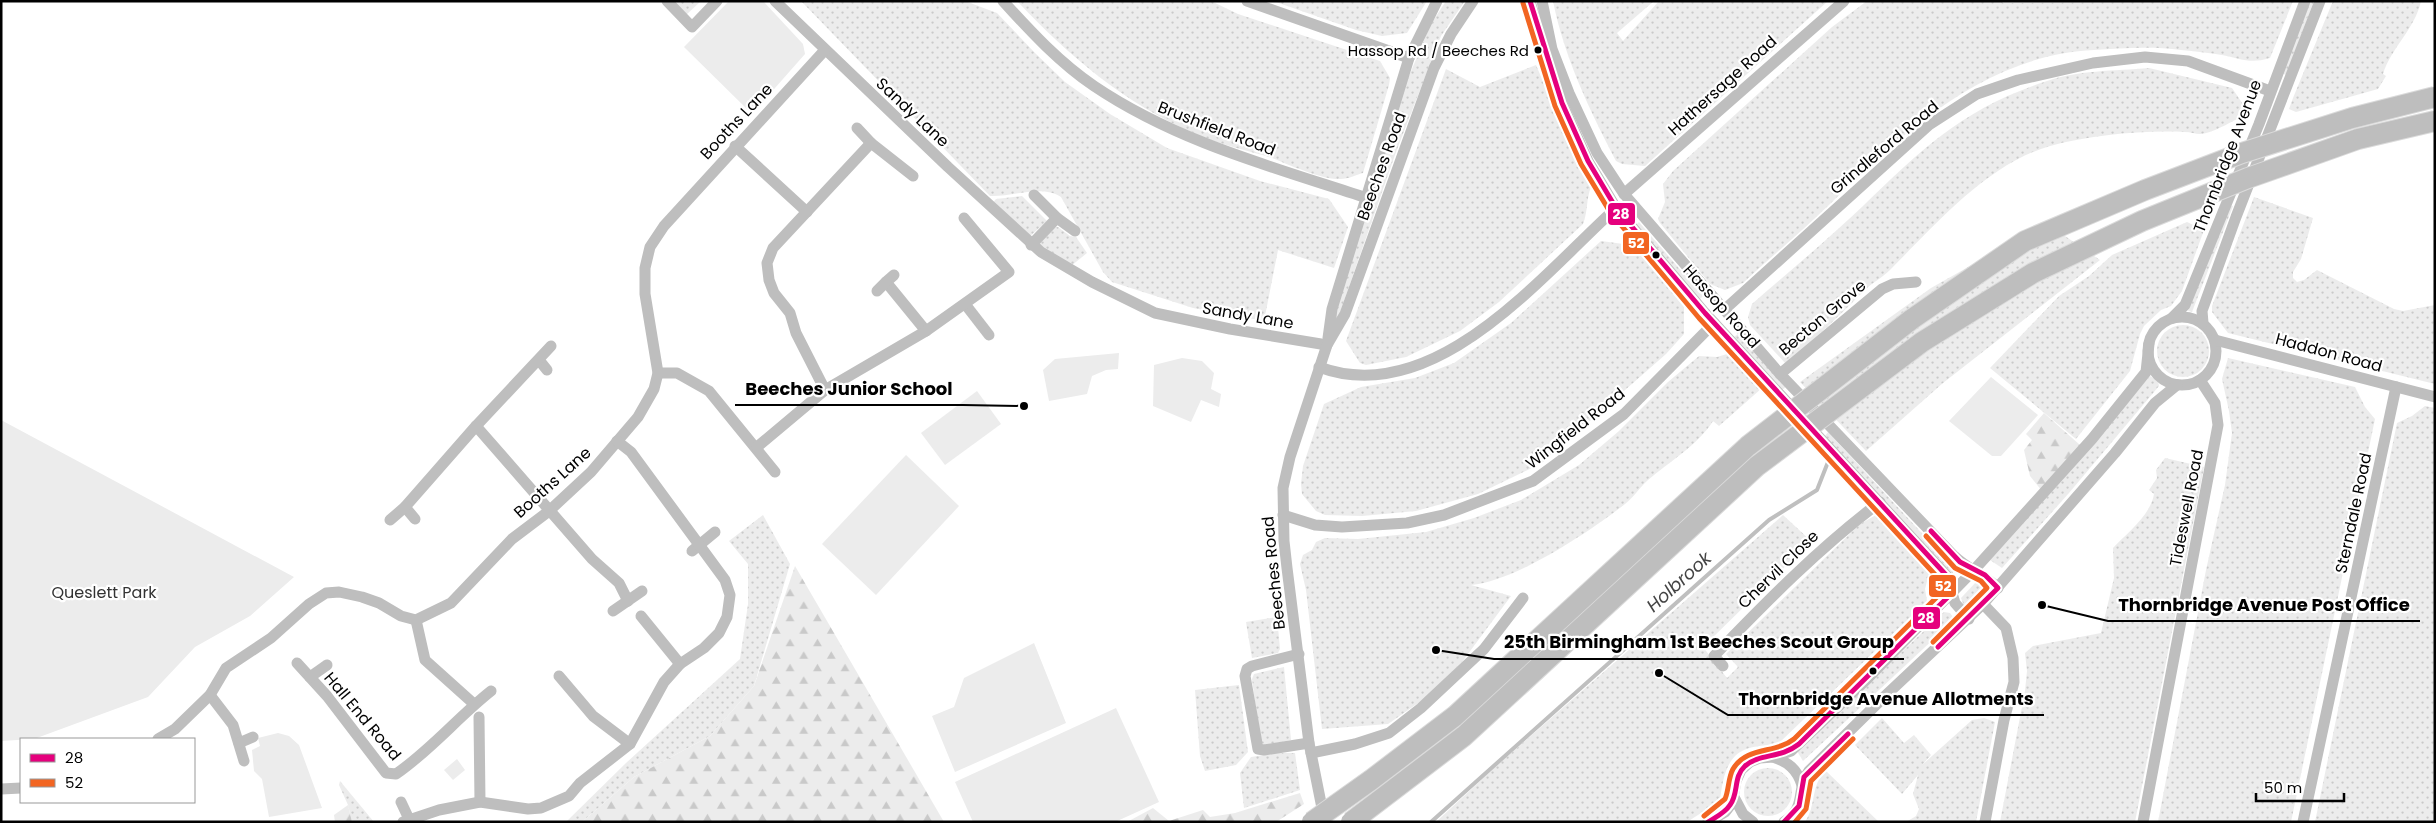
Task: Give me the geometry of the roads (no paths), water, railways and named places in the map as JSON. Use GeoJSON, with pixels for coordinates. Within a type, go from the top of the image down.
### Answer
{"type":"FeatureCollection","features":[{"type":"Feature","properties":{"kind":"highway"},"geometry":{"type":"LineString","coordinates":[[1312,822],[1455,716],[1748,446],[1912,319],[2025,241],[2145,190],[2242,153],[2352,118],[2435,97]]}},
{"type":"Feature","properties":{"kind":"highway"},"geometry":{"type":"LineString","coordinates":[[1351,822],[1464,736],[1758,466],[1922,342],[2032,272],[2142,221],[2248,178],[2358,139],[2435,121]]}},
{"type":"Feature","properties":{"kind":"street"},"geometry":{"type":"LineString","coordinates":[[667,1],[692,27],[717,1]]}},
{"type":"Feature","properties":{"kind":"street","name":"Sandy Lane"},"geometry":{"type":"LineString","coordinates":[[775,1],[824,51],[1031,245],[1092,282],[1155,313],[1230,329],[1327,345]]}},
{"type":"Feature","properties":{"kind":"street","name":"Brushfield Road"},"geometry":{"type":"LineString","coordinates":[[1003,1],[1038,40],[1093,85],[1138,113],[1199,141],[1366,198]]}},
{"type":"Feature","properties":{"kind":"street"},"geometry":{"type":"LineString","coordinates":[[1247,1],[1409,58]]}},
{"type":"Feature","properties":{"kind":"street","name":"Beeches Road"},"geometry":{"type":"LineString","coordinates":[[1327,345],[1332,309],[1409,58],[1437,1]]}},
{"type":"Feature","properties":{"kind":"street","name":"Beeches Road"},"geometry":{"type":"LineString","coordinates":[[1325,822],[1310,748],[1284,541],[1283,488],[1290,457],[1319,367],[1327,345],[1345,314],[1434,68],[1451,34],[1473,1]]}},
{"type":"Feature","properties":{"kind":"street","name":"Hassop Road"},"geometry":{"type":"LineString","coordinates":[[1530,1],[1544,51],[1562,102],[1588,161],[1616,208],[1714,323],[1947,576],[1953,592]]}},
{"type":"Feature","properties":{"kind":"street","name":"Hassop Road"},"geometry":{"type":"LineString","coordinates":[[1542,1],[1552,49],[1569,93],[1597,153],[1624,194],[1780,374],[1960,562],[1974,570]]}},
{"type":"Feature","properties":{"kind":"street","name":"Hathersage Road"},"geometry":{"type":"LineString","coordinates":[[1624,194],[1844,1]]}},
{"type":"Feature","properties":{"kind":"street","name":"Thornbridge Avenue"},"geometry":{"type":"LineString","coordinates":[[2172,318],[2185,305],[2259,124],[2305,1]]}},
{"type":"Feature","properties":{"kind":"street","name":"Thornbridge Avenue"},"geometry":{"type":"LineString","coordinates":[[2203,323],[2202,311],[2229,235],[2320,1]]}},
{"type":"Feature","properties":{"kind":"street","name":"Booths Lane"},"geometry":{"type":"LineString","coordinates":[[416,620],[451,603],[512,539],[549,511],[592,472],[638,417],[654,389],[658,373],[645,294],[645,268],[650,247],[664,226],[735,146],[824,51]]}},
{"type":"Feature","properties":{"kind":"street","name":"Grindleford Road"},"geometry":{"type":"LineString","coordinates":[[1724,310],[1929,125],[1977,94],[2018,80],[2065,69],[2145,57],[2188,60],[2270,91]]}},
{"type":"Feature","properties":{"kind":"street"},"geometry":{"type":"LineString","coordinates":[[857,128],[871,143],[914,176]]}},
{"type":"Feature","properties":{"kind":"street"},"geometry":{"type":"LineString","coordinates":[[825,390],[796,333],[790,313],[774,293],[769,280],[767,263],[773,248],[871,143]]}},
{"type":"Feature","properties":{"kind":"street"},"geometry":{"type":"LineString","coordinates":[[735,146],[807,212]]}},
{"type":"Feature","properties":{"kind":"street"},"geometry":{"type":"LineString","coordinates":[[1034,195],[1057,218],[1075,231]]}},
{"type":"Feature","properties":{"kind":"street"},"geometry":{"type":"LineString","coordinates":[[1319,367],[1331,372],[1364,376],[1392,372],[1435,357],[1457,346],[1510,308],[1616,208]]}},
{"type":"Feature","properties":{"kind":"street"},"geometry":{"type":"LineString","coordinates":[[757,447],[825,390],[926,331],[1009,272],[964,218]]}},
{"type":"Feature","properties":{"kind":"street"},"geometry":{"type":"LineString","coordinates":[[1031,245],[1057,218]]}},
{"type":"Feature","properties":{"kind":"street"},"geometry":{"type":"LineString","coordinates":[[877,291],[890,279],[926,331]]}},
{"type":"Feature","properties":{"kind":"street","name":"Becton Grove"},"geometry":{"type":"LineString","coordinates":[[1780,374],[1882,289],[1893,284],[1916,282]]}},
{"type":"Feature","properties":{"kind":"street"},"geometry":{"type":"LineString","coordinates":[[965,304],[989,335]]}},
{"type":"Feature","properties":{"kind":"street"},"geometry":{"type":"LineString","coordinates":[[1708,822],[1729,808],[1741,770],[1750,762],[1760,758],[1791,752],[1974,570],[2092,439],[2146,372],[2149,344],[2156,328],[2172,318],[2193,318],[2203,323],[2215,340],[2215,360],[2212,367],[2200,380],[2189,384],[2177,385],[2163,379],[2154,371],[2149,359],[2149,344]]}},
{"type":"Feature","properties":{"kind":"street","name":"Wingfield Road"},"geometry":{"type":"LineString","coordinates":[[1283,515],[1315,526],[1333,527],[1407,523],[1444,516],[1532,482],[1624,414],[1714,323]]}},
{"type":"Feature","properties":{"kind":"street","name":"Haddon Road"},"geometry":{"type":"LineString","coordinates":[[2215,340],[2435,397]]}},
{"type":"Feature","properties":{"kind":"street"},"geometry":{"type":"LineString","coordinates":[[390,520],[551,346]]}},
{"type":"Feature","properties":{"kind":"street"},"geometry":{"type":"LineString","coordinates":[[539,360],[547,370]]}},
{"type":"Feature","properties":{"kind":"street"},"geometry":{"type":"LineString","coordinates":[[658,373],[677,373],[709,391],[757,447],[775,472]]}},
{"type":"Feature","properties":{"kind":"street","name":"Tideswell Road"},"geometry":{"type":"LineString","coordinates":[[2143,822],[2218,425],[2215,403],[2200,380]]}},
{"type":"Feature","properties":{"kind":"street"},"geometry":{"type":"LineString","coordinates":[[1784,822],[1800,806],[1802,785],[1809,771],[1885,696],[1984,604],[2115,453],[2155,403],[2177,385]]}},
{"type":"Feature","properties":{"kind":"street","name":"Sterndale Road"},"geometry":{"type":"LineString","coordinates":[[2303,822],[2396,387]]}},
{"type":"Feature","properties":{"kind":"street"},"geometry":{"type":"LineString","coordinates":[[476,426],[592,559],[619,583],[628,601]]}},
{"type":"Feature","properties":{"kind":"street"},"geometry":{"type":"LineString","coordinates":[[401,802],[406,820],[439,810],[480,802],[528,809],[541,808],[569,796],[580,783],[630,744],[664,682],[680,664],[704,648],[720,633],[728,617],[730,595],[725,580],[696,547],[631,452],[617,441]]}},
{"type":"Feature","properties":{"kind":"street","name":"Chervil Close"},"geometry":{"type":"LineString","coordinates":[[1723,666],[1714,656],[1816,553],[1880,502]]}},
{"type":"Feature","properties":{"kind":"street"},"geometry":{"type":"LineString","coordinates":[[404,507],[415,519]]}},
{"type":"Feature","properties":{"kind":"street"},"geometry":{"type":"LineString","coordinates":[[696,547],[715,532]]}},
{"type":"Feature","properties":{"kind":"street"},"geometry":{"type":"LineString","coordinates":[[1974,570],[1985,575],[1998,588]]}},
{"type":"Feature","properties":{"kind":"street"},"geometry":{"type":"LineString","coordinates":[[613,611],[642,591]]}},
{"type":"Feature","properties":{"kind":"street"},"geometry":{"type":"LineString","coordinates":[[160,738],[175,729],[210,694],[226,668],[271,638],[309,604],[326,593],[339,592],[362,597],[379,603],[401,616],[416,620],[425,660],[474,704]]}},
{"type":"Feature","properties":{"kind":"street"},"geometry":{"type":"LineString","coordinates":[[1953,592],[1955,603],[1969,619]]}},
{"type":"Feature","properties":{"kind":"street"},"geometry":{"type":"LineString","coordinates":[[1299,654],[1247,669],[1245,676],[1258,749],[1310,748],[1355,744],[1389,733],[1421,708],[1484,649],[1523,598]]}},
{"type":"Feature","properties":{"kind":"street"},"geometry":{"type":"LineString","coordinates":[[1984,604],[2006,628],[2013,658],[2014,682],[2004,720],[1986,822]]}},
{"type":"Feature","properties":{"kind":"street"},"geometry":{"type":"LineString","coordinates":[[641,616],[680,664]]}},
{"type":"Feature","properties":{"kind":"street","name":"Hall End Road"},"geometry":{"type":"LineString","coordinates":[[297,663],[327,696],[386,773],[396,774],[423,756],[474,704],[492,691]]}},
{"type":"Feature","properties":{"kind":"street"},"geometry":{"type":"LineString","coordinates":[[310,677],[326,665]]}},
{"type":"Feature","properties":{"kind":"street"},"geometry":{"type":"LineString","coordinates":[[559,676],[593,716],[630,744]]}},
{"type":"Feature","properties":{"kind":"street"},"geometry":{"type":"LineString","coordinates":[[210,694],[233,725],[244,761]]}},
{"type":"Feature","properties":{"kind":"street"},"geometry":{"type":"LineString","coordinates":[[479,717],[480,802]]}},
{"type":"Feature","properties":{"kind":"street"},"geometry":{"type":"LineString","coordinates":[[239,743],[253,737]]}},
{"type":"Feature","properties":{"kind":"street"},"geometry":{"type":"LineString","coordinates":[[1773,757],[1789,764],[1795,770],[1802,785]]}},
{"type":"Feature","properties":{"kind":"street"},"geometry":{"type":"LineString","coordinates":[[1,789],[20,788]]}},
{"type":"Feature","properties":{"kind":"street"},"geometry":{"type":"LineString","coordinates":[[1734,797],[1742,814],[1753,822]]}},
{"type":"Feature","properties":{"kind":"waterway","name":"Holbrook"},"geometry":{"type":"LineString","coordinates":[[1431,822],[1769,520],[1817,490],[1828,462]]}},
{"type":"Feature","properties":{"kind":"place","name":"Hassop Rd / Beeches Rd"},"geometry":{"type":"Point","coordinates":[1538,50]}},
{"type":"Feature","properties":{"kind":"place","name":"Beeches Junior School"},"geometry":{"type":"Point","coordinates":[1024,406]}},
{"type":"Feature","properties":{"kind":"place","name":"Thornbridge Avenue Post Office"},"geometry":{"type":"Point","coordinates":[2042,605]}},
{"type":"Feature","properties":{"kind":"place","name":"25th Birmingham 1st Beeches Scout Group"},"geometry":{"type":"Point","coordinates":[1436,650]}},
{"type":"Feature","properties":{"kind":"place","name":"Thornbridge Avenue Allotments"},"geometry":{"type":"Point","coordinates":[1659,673]}},
{"type":"Feature","properties":{"kind":"park label","name":"Queslett Park"},"geometry":{"type":"Point","coordinates":[104,592]}}]}
